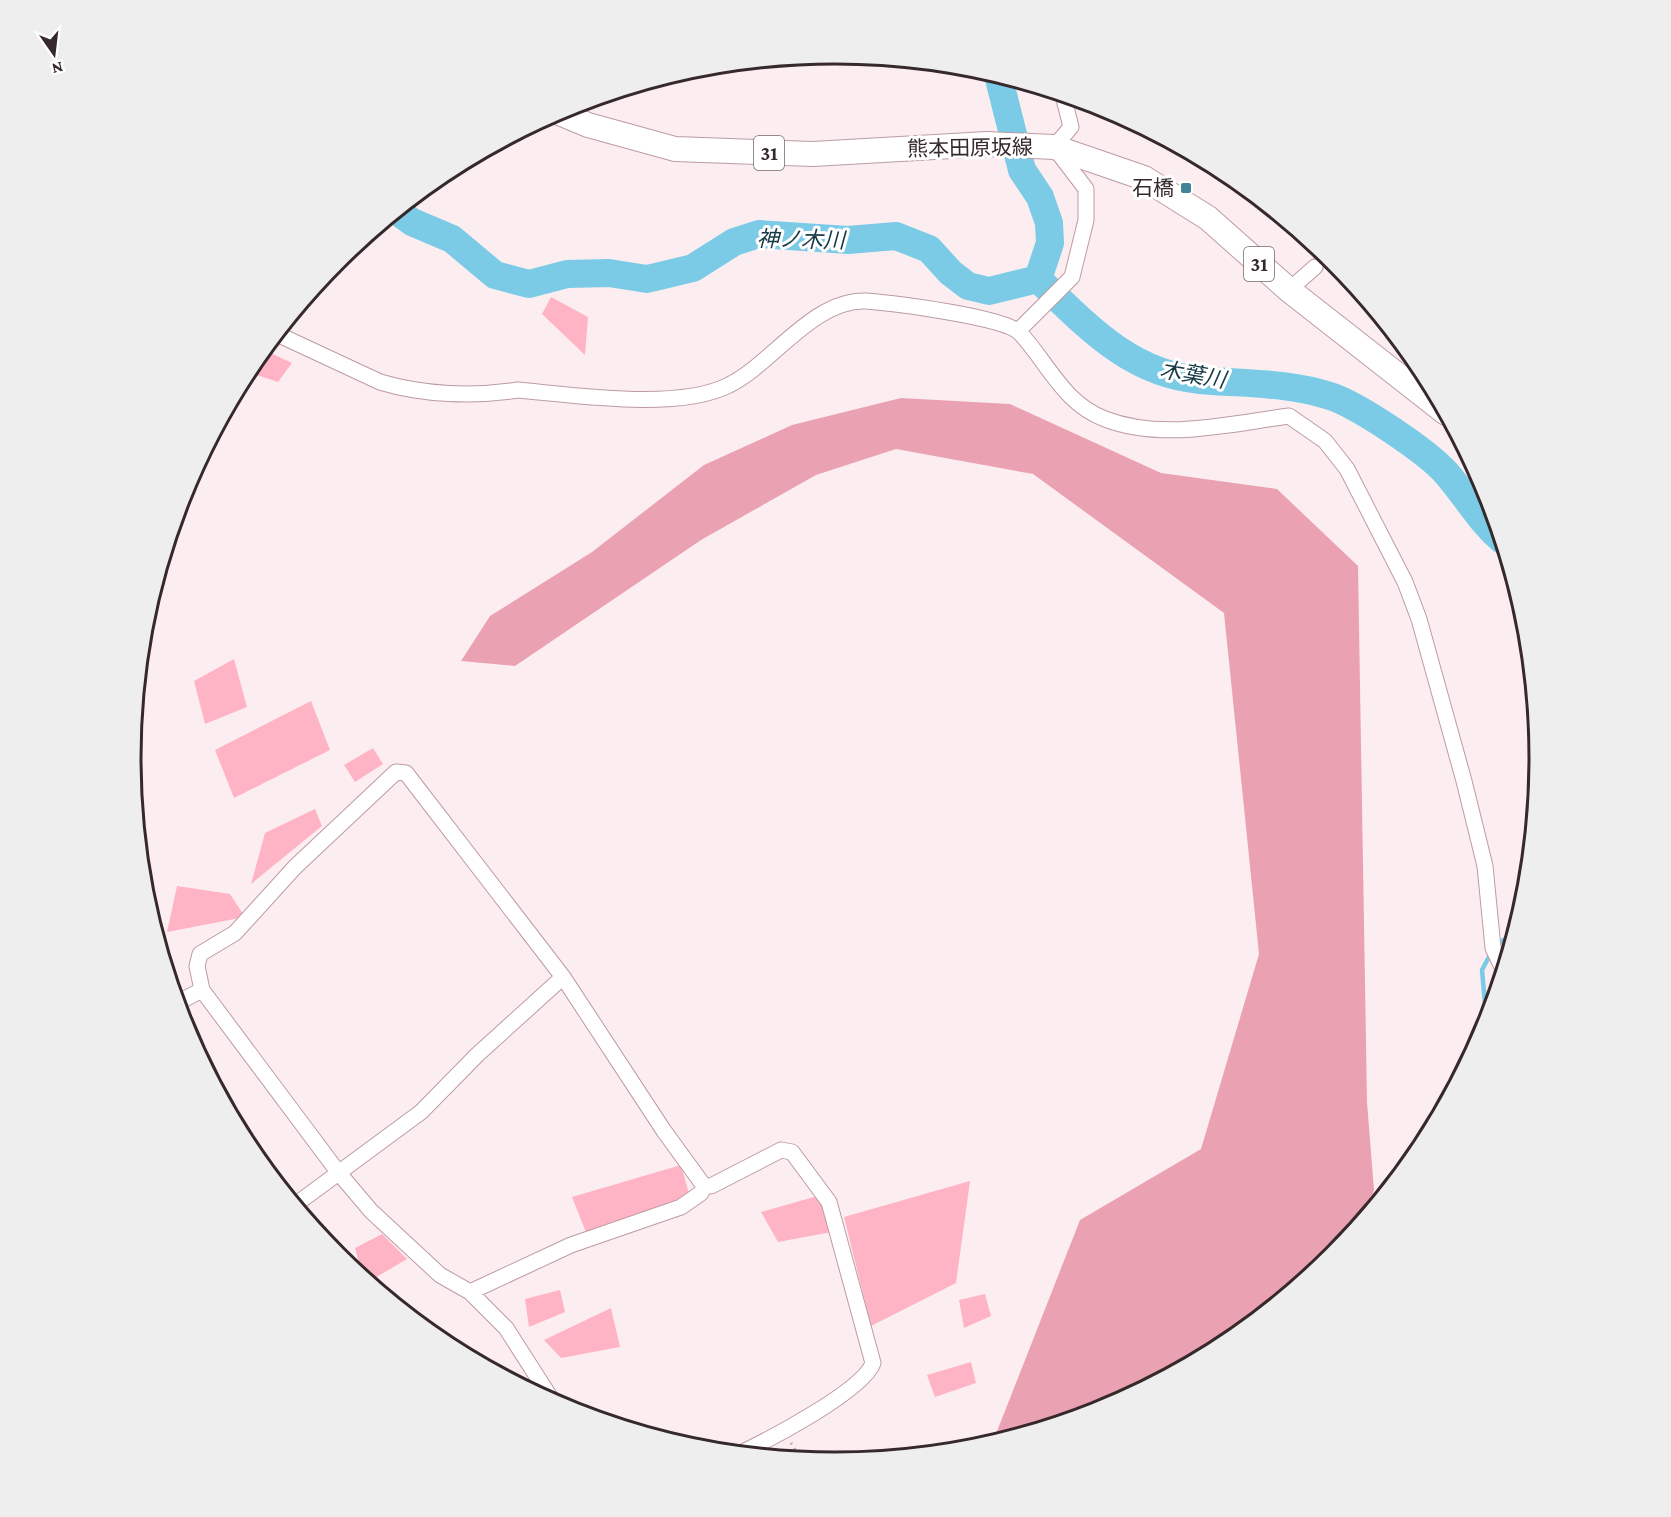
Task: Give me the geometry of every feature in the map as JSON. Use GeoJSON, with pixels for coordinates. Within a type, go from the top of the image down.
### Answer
{"type":"FeatureCollection","features":[{"type":"Feature","properties":{"kind":"main road","name":"熊本田原坂線"},"geometry":{"type":"LineString","coordinates":[[569,117],[588,125],[675,149],[813,154],[987,144],[1044,147],[1144,178],[1208,218],[1289,290],[1430,400]]}},
{"type":"Feature","properties":{"kind":"street"},"geometry":{"type":"LineString","coordinates":[[1018,331],[1072,277],[1086,220],[1086,189],[1044,147],[1071,127],[1065,103]]}},
{"type":"Feature","properties":{"kind":"street"},"geometry":{"type":"LineString","coordinates":[[1289,290],[1315,267]]}},
{"type":"Feature","properties":{"kind":"street"},"geometry":{"type":"LineString","coordinates":[[284,337],[397,387],[434,392],[502,393],[518,390],[633,399],[680,398],[728,386],[754,369],[782,343],[833,308],[862,301],[896,303],[975,317],[1018,331],[1064,392],[1103,418],[1135,428],[1182,430],[1288,416],[1325,441],[1347,468],[1405,582],[1419,619],[1464,781],[1485,866],[1493,948],[1499,961]]}},
{"type":"Feature","properties":{"kind":"street"},"geometry":{"type":"LineString","coordinates":[[545,1388],[506,1328],[470,1292],[440,1275],[371,1211],[338,1172],[202,990],[197,966],[200,954],[235,933],[295,867],[396,772],[406,773],[562,977],[664,1131],[704,1186]]}},
{"type":"Feature","properties":{"kind":"street"},"geometry":{"type":"LineString","coordinates":[[301,1200],[421,1112],[477,1055],[562,977]]}},
{"type":"Feature","properties":{"kind":"street"},"geometry":{"type":"LineString","coordinates":[[185,999],[202,990]]}},
{"type":"Feature","properties":{"kind":"street"},"geometry":{"type":"LineString","coordinates":[[704,1186],[711,1186],[782,1150],[792,1152],[829,1202],[873,1364],[870,1371],[785,1432],[753,1448]]}},
{"type":"Feature","properties":{"kind":"street"},"geometry":{"type":"LineString","coordinates":[[470,1292],[571,1245],[681,1207],[701,1193],[704,1186]]}},
{"type":"Feature","properties":{"kind":"path"},"geometry":{"type":"LineString","coordinates":[[785,1432],[796,1451]]}},
{"type":"Feature","properties":{"kind":"shaded area"},"geometry":{"type":"Polygon","coordinates":[[[901,398],[1010,404],[1161,473],[1277,489],[1358,566],[1367,1102],[1374,1190],[1372,1198],[1326,1249],[1293,1280],[1221,1336],[1182,1360],[1101,1400],[1059,1416],[996,1433],[1080,1220],[1201,1149],[1259,954],[1224,613],[1033,474],[896,449],[816,475],[701,540],[515,666],[461,661],[490,616],[592,552],[704,465],[792,425],[901,398]]]}},
{"type":"Feature","properties":{"kind":"building"},"geometry":{"type":"Polygon","coordinates":[[[551,297],[588,317],[585,355],[542,314],[551,297]]]}},
{"type":"Feature","properties":{"kind":"building"},"geometry":{"type":"Polygon","coordinates":[[[272,354],[292,363],[278,382],[257,375],[272,354]]]}},
{"type":"Feature","properties":{"kind":"building"},"geometry":{"type":"Polygon","coordinates":[[[234,659],[247,707],[205,724],[194,681],[234,659]]]}},
{"type":"Feature","properties":{"kind":"building"},"geometry":{"type":"Polygon","coordinates":[[[311,701],[330,750],[234,798],[215,750],[311,701]]]}},
{"type":"Feature","properties":{"kind":"building"},"geometry":{"type":"Polygon","coordinates":[[[373,748],[383,764],[355,782],[344,765],[373,748]]]}},
{"type":"Feature","properties":{"kind":"building"},"geometry":{"type":"Polygon","coordinates":[[[315,809],[322,826],[251,884],[265,833],[315,809]]]}},
{"type":"Feature","properties":{"kind":"building"},"geometry":{"type":"Polygon","coordinates":[[[177,886],[230,894],[245,917],[167,932],[177,886]]]}},
{"type":"Feature","properties":{"kind":"building"},"geometry":{"type":"Polygon","coordinates":[[[681,1165],[690,1197],[587,1235],[572,1197],[681,1165]]]}},
{"type":"Feature","properties":{"kind":"building"},"geometry":{"type":"Polygon","coordinates":[[[970,1181],[956,1283],[871,1326],[844,1217],[970,1181]]]}},
{"type":"Feature","properties":{"kind":"building"},"geometry":{"type":"Polygon","coordinates":[[[821,1195],[832,1232],[778,1242],[761,1212],[821,1195]]]}},
{"type":"Feature","properties":{"kind":"building"},"geometry":{"type":"Polygon","coordinates":[[[382,1234],[407,1259],[375,1278],[359,1262],[355,1248],[382,1234]]]}},
{"type":"Feature","properties":{"kind":"building"},"geometry":{"type":"Polygon","coordinates":[[[560,1290],[565,1312],[529,1327],[525,1299],[560,1290]]]}},
{"type":"Feature","properties":{"kind":"building"},"geometry":{"type":"Polygon","coordinates":[[[985,1294],[991,1316],[964,1328],[959,1300],[985,1294]]]}},
{"type":"Feature","properties":{"kind":"building"},"geometry":{"type":"Polygon","coordinates":[[[611,1308],[620,1347],[561,1358],[544,1340],[611,1308]]]}},
{"type":"Feature","properties":{"kind":"building"},"geometry":{"type":"Polygon","coordinates":[[[971,1362],[976,1383],[935,1397],[927,1375],[971,1362]]]}},
{"type":"Feature","properties":{"kind":"waterway","name":"木葉川"},"geometry":{"type":"LineString","coordinates":[[1000,85],[1022,170],[1040,197],[1049,223],[1050,243],[1038,279],[1092,330],[1131,358],[1175,376],[1298,388],[1342,401],[1409,442],[1438,465],[1491,529]]}},
{"type":"Feature","properties":{"kind":"waterway","name":"神ノ木川"},"geometry":{"type":"LineString","coordinates":[[404,216],[412,222],[452,239],[495,275],[529,284],[567,274],[609,273],[647,279],[693,268],[734,242],[759,234],[848,240],[896,236],[929,249],[951,273],[968,286],[989,291],[1038,279]]}},
{"type":"Feature","properties":{"kind":"waterway"},"geometry":{"type":"LineString","coordinates":[[1495,946],[1506,938]]}},
{"type":"Feature","properties":{"kind":"waterway"},"geometry":{"type":"LineString","coordinates":[[1485,1003],[1482,970],[1491,953]]}},
{"type":"Feature","properties":{"kind":"tunnel"},"geometry":{"type":"LineString","coordinates":[[1315,267],[1320,262]]}},
{"type":"Feature","properties":{"kind":"place","name":"石橋"},"geometry":{"type":"Point","coordinates":[1186,188]}}]}
